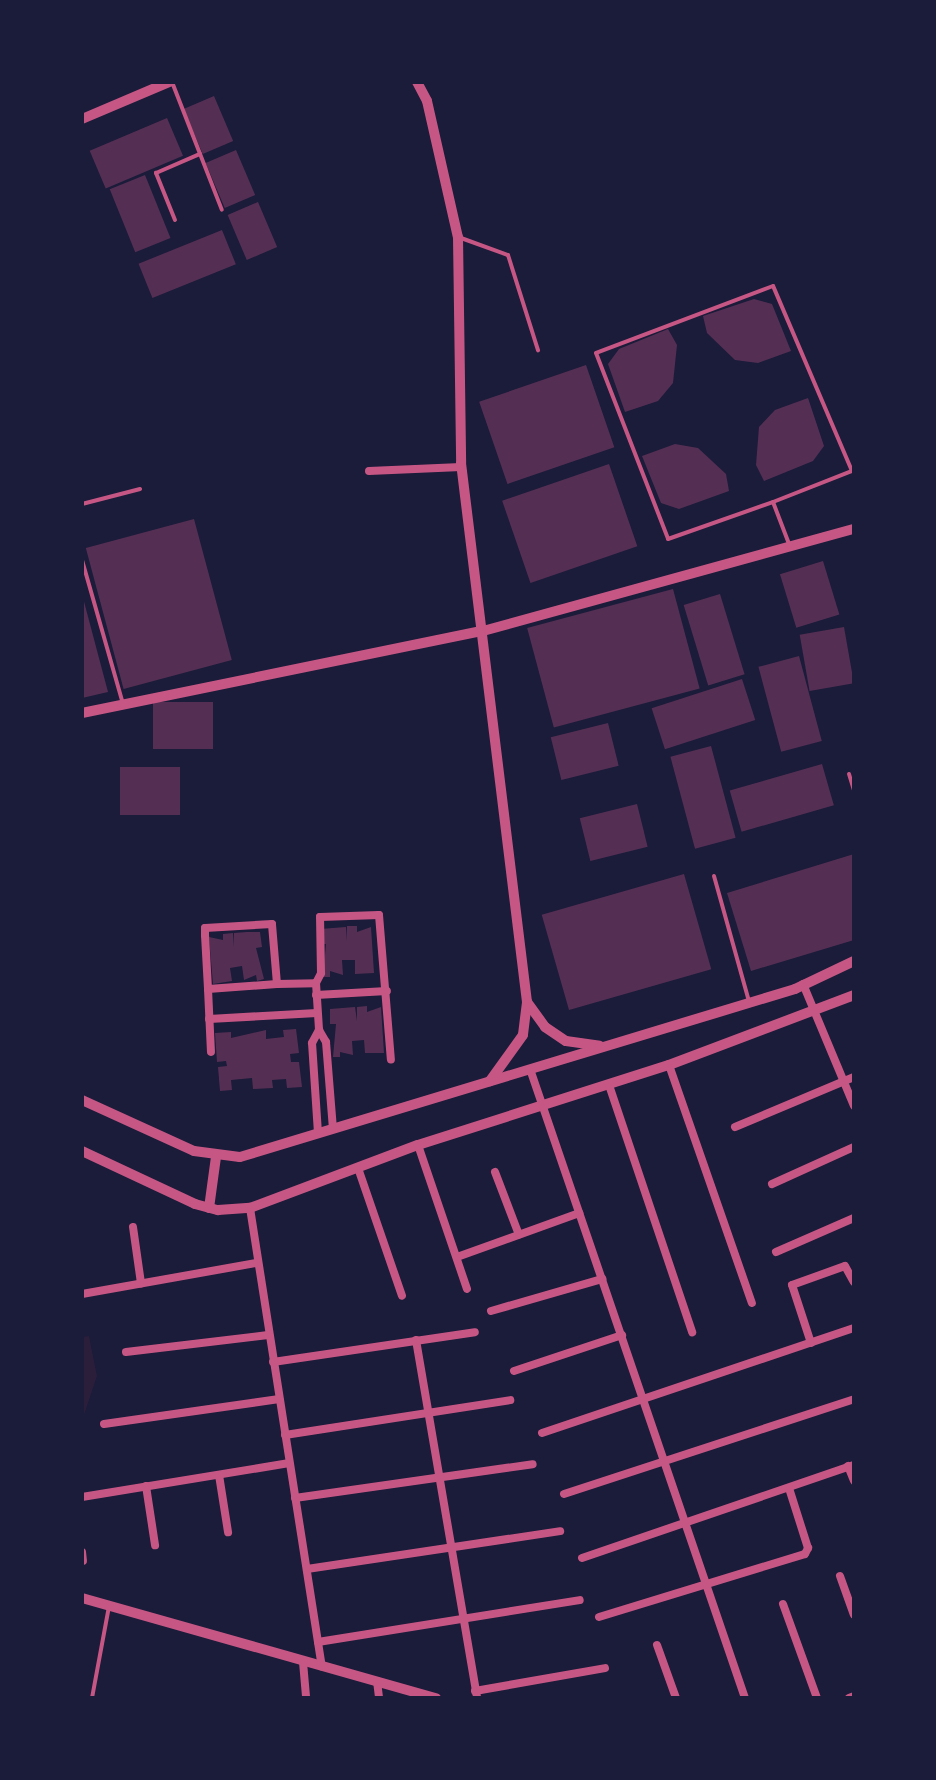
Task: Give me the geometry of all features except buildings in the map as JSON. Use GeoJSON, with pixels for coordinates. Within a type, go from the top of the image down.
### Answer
{"type":"FeatureCollection","features":[{"type":"Feature","properties":{"kind":"street"},"geometry":{"type":"LineString","coordinates":[[82,119],[171,82]]}},
{"type":"Feature","properties":{"kind":"street"},"geometry":{"type":"LineString","coordinates":[[417,82],[427,101],[458,237],[461,467],[527,1002],[523,1035],[490,1081]]}},
{"type":"Feature","properties":{"kind":"street"},"geometry":{"type":"LineString","coordinates":[[369,471],[461,467]]}},
{"type":"Feature","properties":{"kind":"street"},"geometry":{"type":"LineString","coordinates":[[82,713],[483,631],[854,529]]}},
{"type":"Feature","properties":{"kind":"street"},"geometry":{"type":"LineString","coordinates":[[333,1129],[326,1042],[319,1030],[317,1013],[316,983],[321,973],[320,917],[379,915],[391,1060]]}},
{"type":"Feature","properties":{"kind":"street"},"geometry":{"type":"LineString","coordinates":[[211,1052],[208,925],[272,924],[277,984]]}},
{"type":"Feature","properties":{"kind":"street"},"geometry":{"type":"LineString","coordinates":[[82,1100],[216,1157],[240,1157],[750,1003],[854,961]]}},
{"type":"Feature","properties":{"kind":"street"},"geometry":{"type":"LineString","coordinates":[[208,989],[316,983]]}},
{"type":"Feature","properties":{"kind":"street"},"geometry":{"type":"LineString","coordinates":[[803,984],[854,1106]]}},
{"type":"Feature","properties":{"kind":"street"},"geometry":{"type":"LineString","coordinates":[[316,995],[387,991]]}},
{"type":"Feature","properties":{"kind":"street"},"geometry":{"type":"LineString","coordinates":[[82,1151],[209,1208],[250,1208],[418,1145],[669,1065],[814,1013],[854,995]]}},
{"type":"Feature","properties":{"kind":"street"},"geometry":{"type":"LineString","coordinates":[[527,1002],[545,1027],[566,1041],[605,1047]]}},
{"type":"Feature","properties":{"kind":"street"},"geometry":{"type":"LineString","coordinates":[[209,1019],[317,1013]]}},
{"type":"Feature","properties":{"kind":"street"},"geometry":{"type":"LineString","coordinates":[[318,1133],[312,1043],[319,1030]]}},
{"type":"Feature","properties":{"kind":"street"},"geometry":{"type":"LineString","coordinates":[[669,1065],[752,1303]]}},
{"type":"Feature","properties":{"kind":"street"},"geometry":{"type":"LineString","coordinates":[[530,1069],[745,1698]]}},
{"type":"Feature","properties":{"kind":"street"},"geometry":{"type":"LineString","coordinates":[[735,1127],[854,1077]]}},
{"type":"Feature","properties":{"kind":"street"},"geometry":{"type":"LineString","coordinates":[[609,1085],[692,1332]]}},
{"type":"Feature","properties":{"kind":"street"},"geometry":{"type":"LineString","coordinates":[[418,1145],[467,1289]]}},
{"type":"Feature","properties":{"kind":"street"},"geometry":{"type":"LineString","coordinates":[[772,1184],[854,1147]]}},
{"type":"Feature","properties":{"kind":"street"},"geometry":{"type":"LineString","coordinates":[[209,1208],[216,1157]]}},
{"type":"Feature","properties":{"kind":"street"},"geometry":{"type":"LineString","coordinates":[[358,1168],[402,1296]]}},
{"type":"Feature","properties":{"kind":"street"},"geometry":{"type":"LineString","coordinates":[[495,1172],[519,1235]]}},
{"type":"Feature","properties":{"kind":"street"},"geometry":{"type":"LineString","coordinates":[[250,1208],[256,1263],[322,1666]]}},
{"type":"Feature","properties":{"kind":"street"},"geometry":{"type":"LineString","coordinates":[[457,1257],[579,1213]]}},
{"type":"Feature","properties":{"kind":"street"},"geometry":{"type":"LineString","coordinates":[[776,1252],[854,1218]]}},
{"type":"Feature","properties":{"kind":"street"},"geometry":{"type":"LineString","coordinates":[[133,1227],[141,1283]]}},
{"type":"Feature","properties":{"kind":"street"},"geometry":{"type":"LineString","coordinates":[[82,1294],[256,1263]]}},
{"type":"Feature","properties":{"kind":"street"},"geometry":{"type":"LineString","coordinates":[[811,1343],[792,1285],[845,1266],[854,1282]]}},
{"type":"Feature","properties":{"kind":"street"},"geometry":{"type":"LineString","coordinates":[[491,1311],[602,1279]]}},
{"type":"Feature","properties":{"kind":"street"},"geometry":{"type":"LineString","coordinates":[[542,1433],[854,1328]]}},
{"type":"Feature","properties":{"kind":"street"},"geometry":{"type":"LineString","coordinates":[[273,1362],[475,1332]]}},
{"type":"Feature","properties":{"kind":"street"},"geometry":{"type":"LineString","coordinates":[[126,1352],[268,1335]]}},
{"type":"Feature","properties":{"kind":"street"},"geometry":{"type":"LineString","coordinates":[[514,1371],[622,1335]]}},
{"type":"Feature","properties":{"kind":"street"},"geometry":{"type":"LineString","coordinates":[[416,1340],[476,1695],[605,1668]]}},
{"type":"Feature","properties":{"kind":"street"},"geometry":{"type":"LineString","coordinates":[[104,1424],[279,1399]]}},
{"type":"Feature","properties":{"kind":"street"},"geometry":{"type":"LineString","coordinates":[[564,1494],[854,1399]]}},
{"type":"Feature","properties":{"kind":"street"},"geometry":{"type":"LineString","coordinates":[[285,1435],[510,1400]]}},
{"type":"Feature","properties":{"kind":"street"},"geometry":{"type":"LineString","coordinates":[[82,1497],[289,1463]]}},
{"type":"Feature","properties":{"kind":"street"},"geometry":{"type":"LineString","coordinates":[[295,1498],[438,1480],[533,1464]]}},
{"type":"Feature","properties":{"kind":"street"},"geometry":{"type":"LineString","coordinates":[[582,1558],[851,1465],[854,1481]]}},
{"type":"Feature","properties":{"kind":"street"},"geometry":{"type":"LineString","coordinates":[[219,1475],[228,1532]]}},
{"type":"Feature","properties":{"kind":"street"},"geometry":{"type":"LineString","coordinates":[[146,1486],[155,1545]]}},
{"type":"Feature","properties":{"kind":"street"},"geometry":{"type":"LineString","coordinates":[[599,1617],[807,1552],[789,1488]]}},
{"type":"Feature","properties":{"kind":"street"},"geometry":{"type":"LineString","coordinates":[[307,1569],[450,1550],[560,1531]]}},
{"type":"Feature","properties":{"kind":"street"},"geometry":{"type":"LineString","coordinates":[[840,1576],[854,1615]]}},
{"type":"Feature","properties":{"kind":"street"},"geometry":{"type":"LineString","coordinates":[[82,1598],[436,1698]]}},
{"type":"Feature","properties":{"kind":"street"},"geometry":{"type":"LineString","coordinates":[[318,1642],[580,1600]]}},
{"type":"Feature","properties":{"kind":"street"},"geometry":{"type":"LineString","coordinates":[[783,1604],[817,1698]]}},
{"type":"Feature","properties":{"kind":"street"},"geometry":{"type":"LineString","coordinates":[[657,1645],[676,1698]]}},
{"type":"Feature","properties":{"kind":"street"},"geometry":{"type":"LineString","coordinates":[[303,1662],[306,1698]]}},
{"type":"Feature","properties":{"kind":"street"},"geometry":{"type":"LineString","coordinates":[[377,1681],[379,1698]]}},
{"type":"Feature","properties":{"kind":"lane"},"geometry":{"type":"LineString","coordinates":[[171,82],[222,210]]}},
{"type":"Feature","properties":{"kind":"lane"},"geometry":{"type":"LineString","coordinates":[[175,220],[156,173],[200,154]]}},
{"type":"Feature","properties":{"kind":"lane"},"geometry":{"type":"LineString","coordinates":[[458,237],[508,255],[538,350]]}},
{"type":"Feature","properties":{"kind":"lane"},"geometry":{"type":"LineString","coordinates":[[773,286],[852,471],[773,502],[668,539],[596,353],[773,286]]}},
{"type":"Feature","properties":{"kind":"lane"},"geometry":{"type":"LineString","coordinates":[[82,504],[140,489]]}},
{"type":"Feature","properties":{"kind":"lane"},"geometry":{"type":"LineString","coordinates":[[773,502],[790,547]]}},
{"type":"Feature","properties":{"kind":"lane"},"geometry":{"type":"LineString","coordinates":[[82,560],[123,706]]}},
{"type":"Feature","properties":{"kind":"lane"},"geometry":{"type":"LineString","coordinates":[[849,774],[854,790]]}},
{"type":"Feature","properties":{"kind":"lane"},"geometry":{"type":"LineString","coordinates":[[714,876],[750,1003]]}},
{"type":"Feature","properties":{"kind":"lane"},"geometry":{"type":"LineString","coordinates":[[92,1698],[109,1606]]}},
{"type":"Feature","properties":{"kind":"shaded area"},"geometry":{"type":"Polygon","coordinates":[[[89,1336],[97,1376],[82,1421],[82,1337],[89,1336]]]}}]}
